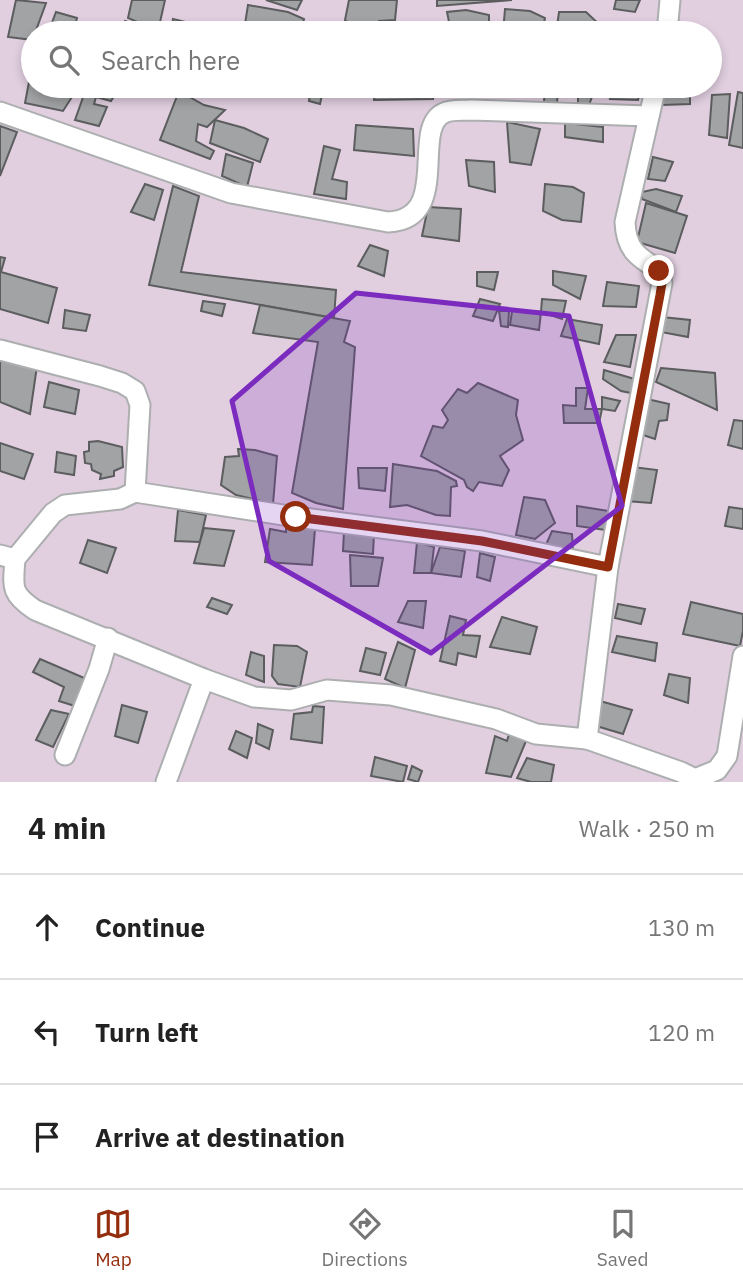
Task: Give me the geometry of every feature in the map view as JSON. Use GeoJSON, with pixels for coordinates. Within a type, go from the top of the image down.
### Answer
{"type":"FeatureCollection","features":[{"type":"Feature","properties":{"kind":"street"},"geometry":{"type":"LineString","coordinates":[[668,21],[670,0]]}},
{"type":"Feature","properties":{"kind":"street"},"geometry":{"type":"LineString","coordinates":[[587,739],[608,567],[662,283],[659,271],[629,246],[625,237],[625,222],[653,98]]}},
{"type":"Feature","properties":{"kind":"street"},"geometry":{"type":"LineString","coordinates":[[0,112],[231,193],[388,222],[410,216],[423,201],[431,135],[438,117],[444,113],[471,110],[649,116]]}},
{"type":"Feature","properties":{"kind":"street"},"geometry":{"type":"LineString","coordinates":[[0,350],[111,380],[135,391],[140,405],[135,492]]}},
{"type":"Feature","properties":{"kind":"street"},"geometry":{"type":"LineString","coordinates":[[608,567],[482,541],[296,517],[135,492],[120,499],[65,505],[52,513],[8,557],[13,587],[18,598],[34,610],[254,697],[291,700],[327,690],[391,695],[496,719],[536,734],[587,739],[681,772],[695,780],[717,770],[727,756],[743,656]]}},
{"type":"Feature","properties":{"kind":"street"},"geometry":{"type":"LineString","coordinates":[[65,755],[108,638]]}},
{"type":"Feature","properties":{"kind":"street"},"geometry":{"type":"LineString","coordinates":[[166,782],[204,679]]}},
{"type":"Feature","properties":{"kind":"highlighted area"},"geometry":{"type":"Polygon","coordinates":[[[356,293],[569,316],[622,506],[431,653],[269,561],[232,401],[356,293]]]}},
{"type":"Feature","properties":{"kind":"shaded area"},"geometry":{"type":"Polygon","coordinates":[[[0,0],[743,0],[743,782],[0,782],[0,0]]]}},
{"type":"Feature","properties":{"kind":"building"},"geometry":{"type":"Polygon","coordinates":[[[16,0],[46,3],[39,21],[21,21],[21,39],[8,37],[16,0]]]}},
{"type":"Feature","properties":{"kind":"building"},"geometry":{"type":"Polygon","coordinates":[[[132,0],[165,0],[160,21],[135,21],[128,18],[132,0]]]}},
{"type":"Feature","properties":{"kind":"building"},"geometry":{"type":"Polygon","coordinates":[[[266,0],[302,0],[297,10],[266,0]]]}},
{"type":"Feature","properties":{"kind":"building"},"geometry":{"type":"Polygon","coordinates":[[[349,0],[397,0],[395,20],[345,20],[349,0]]]}},
{"type":"Feature","properties":{"kind":"building"},"geometry":{"type":"Polygon","coordinates":[[[437,0],[512,0],[437,6],[437,0]]]}},
{"type":"Feature","properties":{"kind":"building"},"geometry":{"type":"Polygon","coordinates":[[[616,0],[640,0],[635,12],[614,9],[616,0]]]}},
{"type":"Feature","properties":{"kind":"building"},"geometry":{"type":"Polygon","coordinates":[[[248,5],[288,12],[304,19],[303,21],[245,21],[248,5]]]}},
{"type":"Feature","properties":{"kind":"building"},"geometry":{"type":"Polygon","coordinates":[[[505,9],[530,11],[545,18],[544,21],[504,21],[505,9]]]}},
{"type":"Feature","properties":{"kind":"building"},"geometry":{"type":"Polygon","coordinates":[[[466,10],[489,15],[489,21],[449,21],[447,12],[466,10]]]}},
{"type":"Feature","properties":{"kind":"building"},"geometry":{"type":"Polygon","coordinates":[[[56,12],[77,18],[76,21],[53,21],[56,12]]]}},
{"type":"Feature","properties":{"kind":"building"},"geometry":{"type":"Polygon","coordinates":[[[559,12],[586,12],[596,21],[558,21],[559,12]]]}},
{"type":"Feature","properties":{"kind":"building"},"geometry":{"type":"Polygon","coordinates":[[[738,92],[743,93],[743,148],[729,145],[738,92]]]}},
{"type":"Feature","properties":{"kind":"building"},"geometry":{"type":"Polygon","coordinates":[[[722,94],[730,94],[727,138],[709,135],[712,98],[722,98],[722,94]]]}},
{"type":"Feature","properties":{"kind":"building"},"geometry":{"type":"Polygon","coordinates":[[[26,98],[71,98],[63,111],[25,103],[26,98]]]}},
{"type":"Feature","properties":{"kind":"building"},"geometry":{"type":"Polygon","coordinates":[[[83,98],[96,98],[94,104],[107,107],[99,126],[75,120],[83,98]]]}},
{"type":"Feature","properties":{"kind":"building"},"geometry":{"type":"Polygon","coordinates":[[[176,98],[192,98],[204,105],[225,110],[207,127],[198,124],[196,141],[214,151],[210,159],[160,140],[176,98]]]}},
{"type":"Feature","properties":{"kind":"building"},"geometry":{"type":"Polygon","coordinates":[[[309,98],[321,98],[320,104],[309,101],[309,98]]]}},
{"type":"Feature","properties":{"kind":"building"},"geometry":{"type":"Polygon","coordinates":[[[374,98],[433,98],[433,99],[374,98]]]}},
{"type":"Feature","properties":{"kind":"building"},"geometry":{"type":"Polygon","coordinates":[[[544,98],[557,98],[557,105],[544,102],[544,98]]]}},
{"type":"Feature","properties":{"kind":"building"},"geometry":{"type":"Polygon","coordinates":[[[578,98],[592,98],[589,105],[578,105],[578,98]]]}},
{"type":"Feature","properties":{"kind":"building"},"geometry":{"type":"Polygon","coordinates":[[[610,98],[638,98],[638,100],[610,98]]]}},
{"type":"Feature","properties":{"kind":"building"},"geometry":{"type":"Polygon","coordinates":[[[662,98],[690,98],[690,104],[662,105],[662,98]]]}},
{"type":"Feature","properties":{"kind":"building"},"geometry":{"type":"Polygon","coordinates":[[[215,120],[244,128],[268,139],[260,162],[210,143],[215,120]]]}},
{"type":"Feature","properties":{"kind":"building"},"geometry":{"type":"Polygon","coordinates":[[[507,122],[540,129],[531,165],[510,162],[507,122]]]}},
{"type":"Feature","properties":{"kind":"building"},"geometry":{"type":"Polygon","coordinates":[[[565,123],[603,127],[603,142],[565,137],[565,123]]]}},
{"type":"Feature","properties":{"kind":"building"},"geometry":{"type":"Polygon","coordinates":[[[356,125],[413,129],[414,156],[354,150],[356,125]]]}},
{"type":"Feature","properties":{"kind":"building"},"geometry":{"type":"Polygon","coordinates":[[[0,126],[17,132],[0,176],[0,126]]]}},
{"type":"Feature","properties":{"kind":"building"},"geometry":{"type":"Polygon","coordinates":[[[324,146],[340,150],[332,179],[347,182],[346,199],[314,194],[324,146]]]}},
{"type":"Feature","properties":{"kind":"building"},"geometry":{"type":"Polygon","coordinates":[[[226,154],[253,163],[247,187],[222,176],[226,154]]]}},
{"type":"Feature","properties":{"kind":"building"},"geometry":{"type":"Polygon","coordinates":[[[653,157],[673,162],[665,181],[648,179],[653,157]]]}},
{"type":"Feature","properties":{"kind":"building"},"geometry":{"type":"Polygon","coordinates":[[[466,160],[494,162],[495,192],[469,186],[466,160]]]}},
{"type":"Feature","properties":{"kind":"building"},"geometry":{"type":"Polygon","coordinates":[[[145,184],[163,190],[154,220],[131,212],[145,184]]]}},
{"type":"Feature","properties":{"kind":"building"},"geometry":{"type":"Polygon","coordinates":[[[545,184],[573,187],[584,193],[581,222],[562,220],[543,211],[545,184]]]}},
{"type":"Feature","properties":{"kind":"building"},"geometry":{"type":"Polygon","coordinates":[[[173,186],[199,196],[181,272],[336,290],[334,318],[149,285],[173,186]]]}},
{"type":"Feature","properties":{"kind":"building"},"geometry":{"type":"Polygon","coordinates":[[[656,189],[682,196],[676,212],[642,199],[642,192],[656,189]]]}},
{"type":"Feature","properties":{"kind":"building"},"geometry":{"type":"Polygon","coordinates":[[[646,203],[687,216],[675,253],[637,242],[646,203]]]}},
{"type":"Feature","properties":{"kind":"building"},"geometry":{"type":"Polygon","coordinates":[[[428,207],[461,209],[459,241],[422,236],[428,207]]]}},
{"type":"Feature","properties":{"kind":"building"},"geometry":{"type":"Polygon","coordinates":[[[370,245],[388,251],[384,276],[358,266],[370,245]]]}},
{"type":"Feature","properties":{"kind":"building"},"geometry":{"type":"Polygon","coordinates":[[[0,257],[5,258],[1,272],[57,288],[48,323],[0,309],[0,257]]]}},
{"type":"Feature","properties":{"kind":"building"},"geometry":{"type":"Polygon","coordinates":[[[553,271],[586,276],[580,299],[553,285],[553,271]]]}},
{"type":"Feature","properties":{"kind":"building"},"geometry":{"type":"Polygon","coordinates":[[[477,272],[498,272],[494,290],[477,286],[477,272]]]}},
{"type":"Feature","properties":{"kind":"building"},"geometry":{"type":"Polygon","coordinates":[[[607,282],[639,286],[636,307],[603,306],[607,282]]]}},
{"type":"Feature","properties":{"kind":"building"},"geometry":{"type":"Polygon","coordinates":[[[480,299],[500,304],[493,321],[473,316],[480,299]]]}},
{"type":"Feature","properties":{"kind":"building"},"geometry":{"type":"Polygon","coordinates":[[[542,299],[566,301],[562,319],[541,312],[542,299]]]}},
{"type":"Feature","properties":{"kind":"building"},"geometry":{"type":"Polygon","coordinates":[[[203,301],[225,304],[222,316],[201,311],[203,301]]]}},
{"type":"Feature","properties":{"kind":"building"},"geometry":{"type":"Polygon","coordinates":[[[260,305],[350,321],[344,342],[355,347],[343,509],[316,503],[292,493],[318,342],[253,333],[260,305]]]}},
{"type":"Feature","properties":{"kind":"building"},"geometry":{"type":"Polygon","coordinates":[[[65,310],[90,315],[86,331],[63,328],[65,310]]]}},
{"type":"Feature","properties":{"kind":"building"},"geometry":{"type":"Polygon","coordinates":[[[499,311],[509,311],[508,327],[501,326],[499,311]]]}},
{"type":"Feature","properties":{"kind":"building"},"geometry":{"type":"Polygon","coordinates":[[[512,311],[541,312],[539,330],[510,325],[512,311]]]}},
{"type":"Feature","properties":{"kind":"building"},"geometry":{"type":"Polygon","coordinates":[[[662,317],[690,320],[688,337],[661,332],[662,317]]]}},
{"type":"Feature","properties":{"kind":"building"},"geometry":{"type":"Polygon","coordinates":[[[567,319],[602,325],[599,344],[561,336],[567,319]]]}},
{"type":"Feature","properties":{"kind":"building"},"geometry":{"type":"Polygon","coordinates":[[[616,335],[636,335],[630,367],[604,362],[616,335]]]}},
{"type":"Feature","properties":{"kind":"building"},"geometry":{"type":"Polygon","coordinates":[[[0,361],[37,366],[30,414],[0,402],[0,361]]]}},
{"type":"Feature","properties":{"kind":"building"},"geometry":{"type":"Polygon","coordinates":[[[661,368],[715,373],[717,410],[656,382],[661,368]]]}},
{"type":"Feature","properties":{"kind":"building"},"geometry":{"type":"Polygon","coordinates":[[[604,370],[638,380],[636,394],[621,391],[603,379],[604,370]]]}},
{"type":"Feature","properties":{"kind":"building"},"geometry":{"type":"Polygon","coordinates":[[[49,382],[79,390],[75,414],[44,407],[49,382]]]}},
{"type":"Feature","properties":{"kind":"building"},"geometry":{"type":"Polygon","coordinates":[[[478,383],[518,400],[516,415],[523,440],[500,456],[509,470],[502,486],[479,482],[473,491],[467,487],[464,480],[421,456],[433,426],[443,428],[448,420],[442,410],[458,389],[467,393],[478,383]]]}},
{"type":"Feature","properties":{"kind":"building"},"geometry":{"type":"Polygon","coordinates":[[[576,388],[588,388],[585,409],[602,409],[599,423],[564,423],[563,405],[576,406],[576,388]]]}},
{"type":"Feature","properties":{"kind":"building"},"geometry":{"type":"Polygon","coordinates":[[[602,397],[620,401],[615,411],[602,409],[602,397]]]}},
{"type":"Feature","properties":{"kind":"building"},"geometry":{"type":"Polygon","coordinates":[[[647,399],[669,404],[667,420],[659,421],[655,439],[640,434],[647,399]]]}},
{"type":"Feature","properties":{"kind":"building"},"geometry":{"type":"Polygon","coordinates":[[[734,420],[743,421],[743,449],[728,445],[734,420]]]}},
{"type":"Feature","properties":{"kind":"building"},"geometry":{"type":"Polygon","coordinates":[[[98,441],[122,447],[123,467],[114,471],[114,476],[100,479],[101,474],[92,470],[91,464],[85,463],[84,452],[89,451],[89,442],[98,441]]]}},
{"type":"Feature","properties":{"kind":"building"},"geometry":{"type":"Polygon","coordinates":[[[0,443],[33,454],[24,479],[0,471],[0,443]]]}},
{"type":"Feature","properties":{"kind":"building"},"geometry":{"type":"Polygon","coordinates":[[[238,449],[277,456],[273,504],[236,495],[221,485],[225,457],[239,456],[238,449]]]}},
{"type":"Feature","properties":{"kind":"building"},"geometry":{"type":"Polygon","coordinates":[[[57,452],[76,456],[74,475],[55,472],[57,452]]]}},
{"type":"Feature","properties":{"kind":"building"},"geometry":{"type":"Polygon","coordinates":[[[393,464],[437,471],[456,481],[457,486],[451,487],[450,516],[436,515],[407,505],[390,507],[393,464]]]}},
{"type":"Feature","properties":{"kind":"building"},"geometry":{"type":"Polygon","coordinates":[[[633,467],[657,470],[651,503],[626,501],[633,467]]]}},
{"type":"Feature","properties":{"kind":"building"},"geometry":{"type":"Polygon","coordinates":[[[358,468],[387,468],[385,491],[359,488],[358,468]]]}},
{"type":"Feature","properties":{"kind":"building"},"geometry":{"type":"Polygon","coordinates":[[[524,497],[545,500],[555,523],[535,539],[516,535],[524,497]]]}},
{"type":"Feature","properties":{"kind":"building"},"geometry":{"type":"Polygon","coordinates":[[[577,506],[615,512],[613,531],[577,526],[577,506]]]}},
{"type":"Feature","properties":{"kind":"building"},"geometry":{"type":"Polygon","coordinates":[[[729,507],[743,509],[743,529],[725,526],[729,507]]]}},
{"type":"Feature","properties":{"kind":"building"},"geometry":{"type":"Polygon","coordinates":[[[178,510],[206,515],[200,542],[175,541],[178,510]]]}},
{"type":"Feature","properties":{"kind":"building"},"geometry":{"type":"Polygon","coordinates":[[[286,524],[315,529],[312,565],[265,562],[270,529],[286,532],[286,524]]]}},
{"type":"Feature","properties":{"kind":"building"},"geometry":{"type":"Polygon","coordinates":[[[204,528],[234,531],[224,566],[194,563],[204,528]]]}},
{"type":"Feature","properties":{"kind":"building"},"geometry":{"type":"Polygon","coordinates":[[[344,531],[374,534],[373,554],[343,551],[344,531]]]}},
{"type":"Feature","properties":{"kind":"building"},"geometry":{"type":"Polygon","coordinates":[[[552,531],[572,534],[573,553],[545,547],[552,531]]]}},
{"type":"Feature","properties":{"kind":"building"},"geometry":{"type":"Polygon","coordinates":[[[88,540],[116,548],[107,573],[80,563],[88,540]]]}},
{"type":"Feature","properties":{"kind":"building"},"geometry":{"type":"Polygon","coordinates":[[[417,542],[434,547],[431,573],[414,573],[417,542]]]}},
{"type":"Feature","properties":{"kind":"building"},"geometry":{"type":"Polygon","coordinates":[[[440,547],[465,551],[461,577],[431,573],[440,547]]]}},
{"type":"Feature","properties":{"kind":"building"},"geometry":{"type":"Polygon","coordinates":[[[480,553],[495,557],[490,581],[477,577],[480,553]]]}},
{"type":"Feature","properties":{"kind":"building"},"geometry":{"type":"Polygon","coordinates":[[[350,555],[383,558],[378,586],[351,586],[350,555]]]}},
{"type":"Feature","properties":{"kind":"building"},"geometry":{"type":"Polygon","coordinates":[[[212,598],[232,605],[227,614],[207,607],[212,598]]]}},
{"type":"Feature","properties":{"kind":"building"},"geometry":{"type":"Polygon","coordinates":[[[408,601],[426,601],[423,628],[398,622],[408,601]]]}},
{"type":"Feature","properties":{"kind":"building"},"geometry":{"type":"Polygon","coordinates":[[[691,602],[743,614],[740,646],[683,634],[691,602]]]}},
{"type":"Feature","properties":{"kind":"building"},"geometry":{"type":"Polygon","coordinates":[[[618,604],[645,609],[641,624],[615,618],[618,604]]]}},
{"type":"Feature","properties":{"kind":"building"},"geometry":{"type":"Polygon","coordinates":[[[450,616],[466,620],[463,635],[480,636],[476,657],[458,653],[456,665],[440,661],[450,616]]]}},
{"type":"Feature","properties":{"kind":"building"},"geometry":{"type":"Polygon","coordinates":[[[502,617],[537,627],[530,654],[490,647],[502,617]]]}},
{"type":"Feature","properties":{"kind":"building"},"geometry":{"type":"Polygon","coordinates":[[[617,636],[657,643],[655,661],[612,652],[617,636]]]}},
{"type":"Feature","properties":{"kind":"building"},"geometry":{"type":"Polygon","coordinates":[[[398,642],[415,650],[405,688],[385,679],[398,642]]]}},
{"type":"Feature","properties":{"kind":"building"},"geometry":{"type":"Polygon","coordinates":[[[274,645],[297,646],[307,652],[300,687],[278,684],[272,676],[274,645]]]}},
{"type":"Feature","properties":{"kind":"building"},"geometry":{"type":"Polygon","coordinates":[[[366,648],[386,653],[380,675],[360,671],[366,648]]]}},
{"type":"Feature","properties":{"kind":"building"},"geometry":{"type":"Polygon","coordinates":[[[251,652],[264,656],[264,682],[246,675],[251,652]]]}},
{"type":"Feature","properties":{"kind":"building"},"geometry":{"type":"Polygon","coordinates":[[[40,659],[89,680],[78,707],[59,701],[64,687],[33,672],[40,659]]]}},
{"type":"Feature","properties":{"kind":"building"},"geometry":{"type":"Polygon","coordinates":[[[669,674],[690,678],[688,703],[664,695],[669,674]]]}},
{"type":"Feature","properties":{"kind":"building"},"geometry":{"type":"Polygon","coordinates":[[[600,701],[632,710],[623,734],[593,725],[600,701]]]}},
{"type":"Feature","properties":{"kind":"building"},"geometry":{"type":"Polygon","coordinates":[[[122,705],[147,712],[138,743],[115,736],[122,705]]]}},
{"type":"Feature","properties":{"kind":"building"},"geometry":{"type":"Polygon","coordinates":[[[313,706],[324,707],[322,743],[291,739],[294,714],[312,712],[313,706]]]}},
{"type":"Feature","properties":{"kind":"building"},"geometry":{"type":"Polygon","coordinates":[[[51,710],[69,714],[53,747],[36,740],[51,710]]]}},
{"type":"Feature","properties":{"kind":"building"},"geometry":{"type":"Polygon","coordinates":[[[258,724],[273,730],[269,749],[256,743],[258,724]]]}},
{"type":"Feature","properties":{"kind":"building"},"geometry":{"type":"Polygon","coordinates":[[[236,731],[252,738],[247,758],[229,749],[236,731]]]}},
{"type":"Feature","properties":{"kind":"building"},"geometry":{"type":"Polygon","coordinates":[[[509,734],[526,741],[511,777],[486,773],[495,736],[507,741],[509,734]]]}},
{"type":"Feature","properties":{"kind":"building"},"geometry":{"type":"Polygon","coordinates":[[[375,757],[407,766],[403,782],[371,776],[375,757]]]}},
{"type":"Feature","properties":{"kind":"building"},"geometry":{"type":"Polygon","coordinates":[[[527,758],[554,765],[551,782],[531,782],[517,778],[527,758]]]}},
{"type":"Feature","properties":{"kind":"building"},"geometry":{"type":"Polygon","coordinates":[[[412,766],[422,771],[418,782],[408,779],[412,766]]]}},
{"type":"Feature","properties":{"kind":"route"},"geometry":{"type":"LineString","coordinates":[[296,517],[482,541],[608,567],[660,295],[662,283],[659,271]]}}]}
